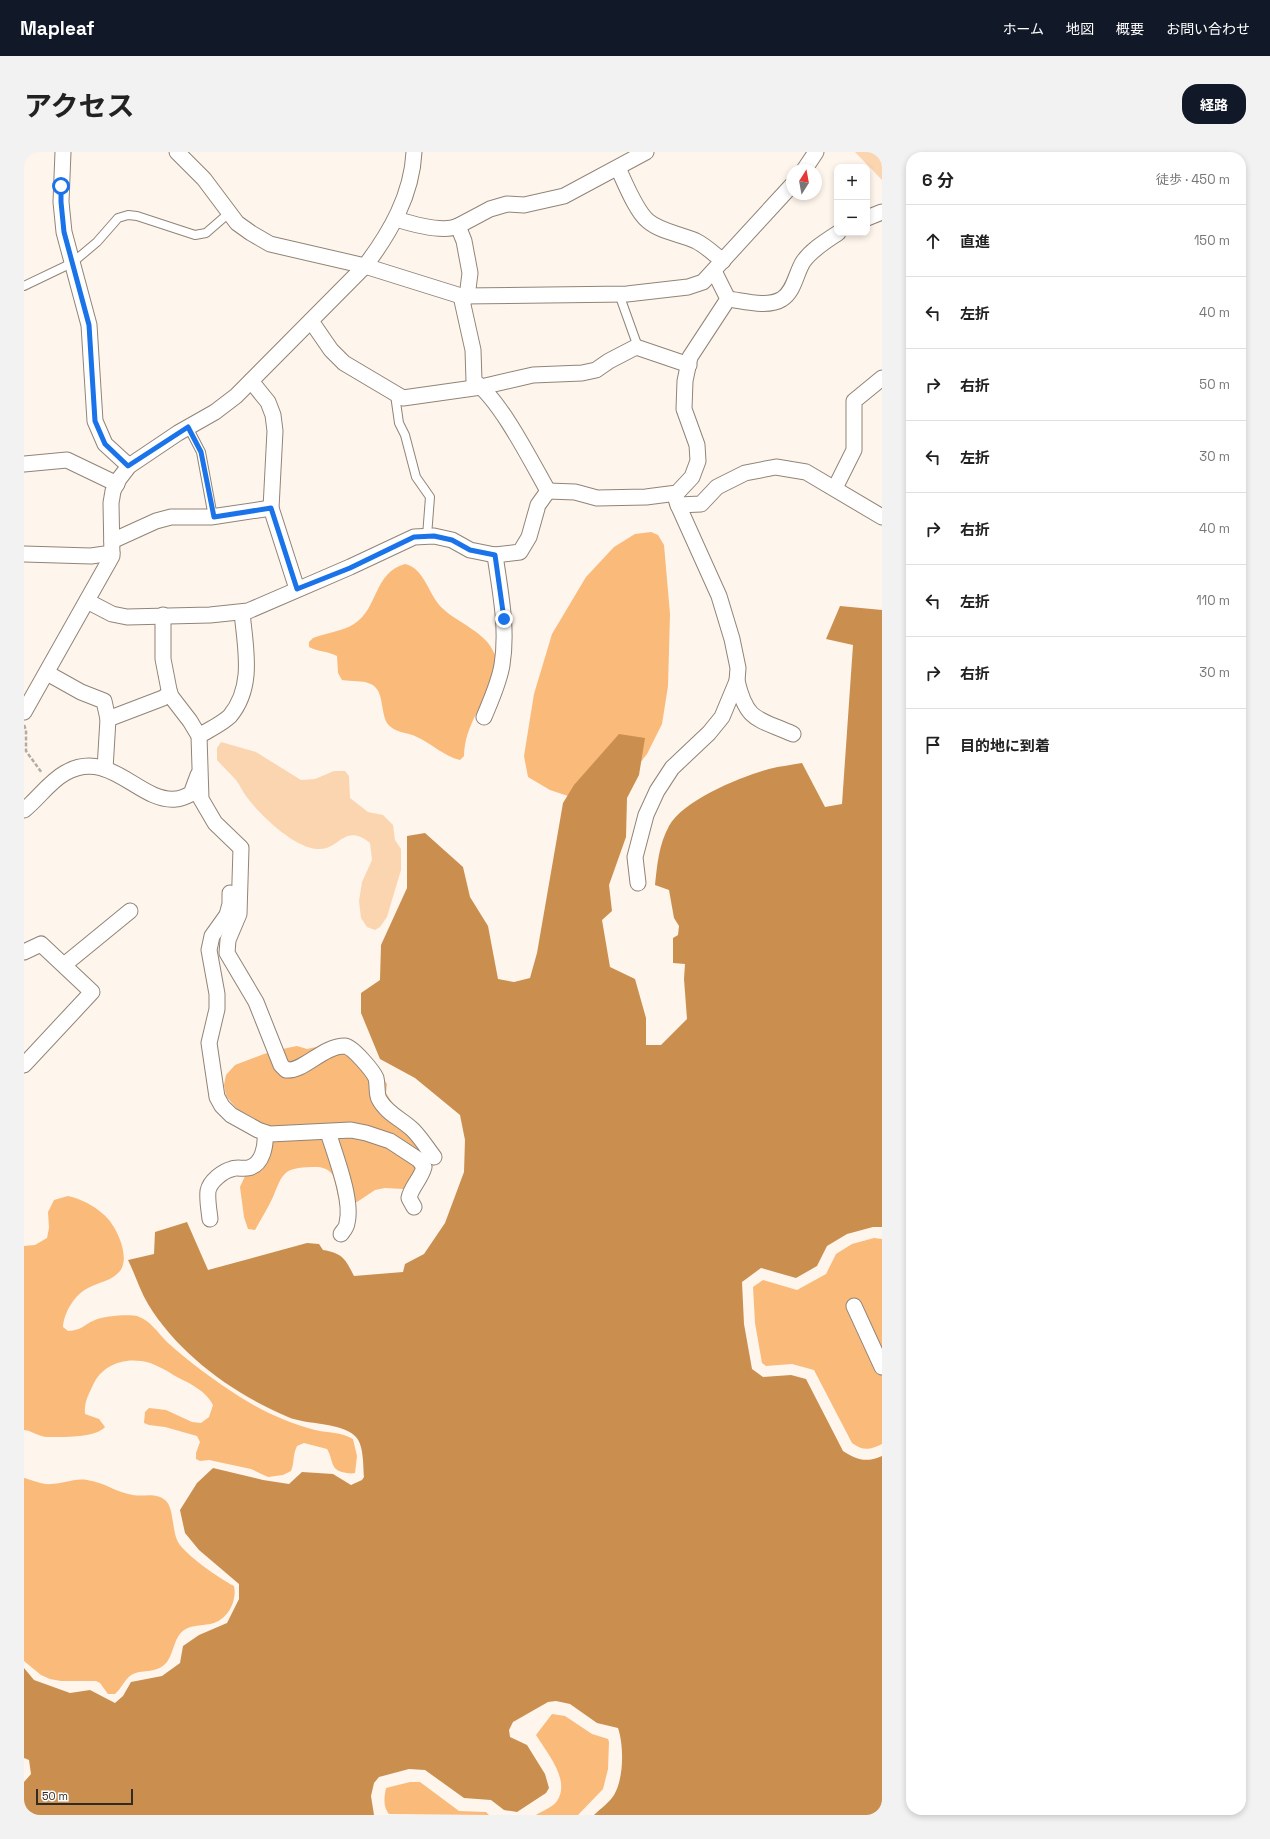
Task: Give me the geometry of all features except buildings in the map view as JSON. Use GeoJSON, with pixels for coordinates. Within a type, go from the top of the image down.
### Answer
{"type":"FeatureCollection","features":[{"type":"Feature","properties":{"kind":"street"},"geometry":{"type":"LineString","coordinates":[[63,152],[61,202],[64,232],[89,325],[95,421],[105,444],[128,466]]}},
{"type":"Feature","properties":{"kind":"street"},"geometry":{"type":"LineString","coordinates":[[177,152],[204,179],[237,223],[270,244],[365,266],[464,296],[619,294],[688,287],[703,282],[786,192]]}},
{"type":"Feature","properties":{"kind":"street"},"geometry":{"type":"LineString","coordinates":[[24,712],[87,601],[112,547],[111,503],[116,484],[128,466],[188,427],[215,412],[251,381],[365,266],[382,244],[400,212],[414,163],[414,152]]}},
{"type":"Feature","properties":{"kind":"street"},"geometry":{"type":"LineString","coordinates":[[396,219],[417,225],[451,229],[490,209],[507,204],[524,205],[564,196],[646,152]]}},
{"type":"Feature","properties":{"kind":"street"},"geometry":{"type":"LineString","coordinates":[[808,164],[816,152]]}},
{"type":"Feature","properties":{"kind":"street"},"geometry":{"type":"LineString","coordinates":[[618,168],[642,214],[648,221],[658,227],[696,241],[710,250],[718,266],[728,299]]}},
{"type":"Feature","properties":{"kind":"street"},"geometry":{"type":"LineString","coordinates":[[870,217],[882,212]]}},
{"type":"Feature","properties":{"kind":"street"},"geometry":{"type":"LineString","coordinates":[[458,226],[464,241],[470,273],[464,296],[473,350],[474,381],[481,387],[500,412],[548,491]]}},
{"type":"Feature","properties":{"kind":"street"},"geometry":{"type":"LineString","coordinates":[[728,299],[757,303],[774,302],[783,299],[789,291],[806,258],[834,236]]}},
{"type":"Feature","properties":{"kind":"street"},"geometry":{"type":"LineString","coordinates":[[728,299],[690,357],[685,381],[684,409],[698,445],[698,461],[692,477],[677,493],[676,499],[719,596],[732,639],[738,668],[737,681],[741,699],[747,711],[754,717],[793,734]]}},
{"type":"Feature","properties":{"kind":"street"},"geometry":{"type":"LineString","coordinates":[[311,321],[332,350],[344,363],[395,395],[403,398],[481,387],[533,375],[582,373],[596,370],[626,351],[638,347],[689,365]]}},
{"type":"Feature","properties":{"kind":"street"},"geometry":{"type":"LineString","coordinates":[[835,488],[854,450],[854,401],[882,378]]}},
{"type":"Feature","properties":{"kind":"street"},"geometry":{"type":"LineString","coordinates":[[251,381],[268,402],[273,415],[275,431],[271,508],[297,589]]}},
{"type":"Feature","properties":{"kind":"street"},"geometry":{"type":"LineString","coordinates":[[24,464],[67,460],[116,484]]}},
{"type":"Feature","properties":{"kind":"street"},"geometry":{"type":"LineString","coordinates":[[548,491],[575,492],[597,498],[646,497],[676,499],[701,504],[717,487],[746,473],[776,467],[806,472],[882,517]]}},
{"type":"Feature","properties":{"kind":"street"},"geometry":{"type":"LineString","coordinates":[[87,601],[112,614],[119,615],[210,615],[242,612],[350,568],[414,537],[434,536],[452,540],[470,550],[495,555],[520,552],[529,537],[538,505],[548,491]]}},
{"type":"Feature","properties":{"kind":"street"},"geometry":{"type":"LineString","coordinates":[[24,554],[92,556],[164,519],[214,517],[271,508]]}},
{"type":"Feature","properties":{"kind":"street"},"geometry":{"type":"LineString","coordinates":[[484,717],[497,686],[502,665],[504,640],[504,619],[495,555]]}},
{"type":"Feature","properties":{"kind":"street"},"geometry":{"type":"LineString","coordinates":[[198,736],[229,716],[242,696],[247,682],[242,612]]}},
{"type":"Feature","properties":{"kind":"street"},"geometry":{"type":"LineString","coordinates":[[162,615],[163,659],[170,694],[190,721],[198,736],[201,799],[215,823],[241,848],[238,914],[228,940],[227,953],[256,1002],[281,1065],[286,1070],[296,1069],[319,1054],[336,1047],[346,1046],[352,1048],[375,1077],[378,1086],[377,1094],[380,1101],[399,1120],[412,1130],[434,1157]]}},
{"type":"Feature","properties":{"kind":"street"},"geometry":{"type":"LineString","coordinates":[[47,673],[80,692],[104,701],[108,719],[105,769]]}},
{"type":"Feature","properties":{"kind":"street"},"geometry":{"type":"LineString","coordinates":[[638,883],[636,857],[646,815],[656,791],[672,768],[709,733],[722,717],[737,681]]}},
{"type":"Feature","properties":{"kind":"street"},"geometry":{"type":"LineString","coordinates":[[108,719],[170,694]]}},
{"type":"Feature","properties":{"kind":"street"},"geometry":{"type":"LineString","coordinates":[[24,810],[50,784],[65,773],[80,768],[93,766],[105,769],[147,791],[166,798],[176,799],[191,794],[199,771]]}},
{"type":"Feature","properties":{"kind":"street"},"geometry":{"type":"LineString","coordinates":[[240,867],[232,877],[230,885],[230,904],[227,915],[210,942],[210,960],[217,994],[217,1009],[209,1043],[217,1097],[222,1106],[245,1123],[265,1132],[328,1132],[351,1130],[379,1136],[419,1160],[424,1168],[409,1198],[414,1208]]}},
{"type":"Feature","properties":{"kind":"street"},"geometry":{"type":"LineString","coordinates":[[64,966],[130,911]]}},
{"type":"Feature","properties":{"kind":"street"},"geometry":{"type":"LineString","coordinates":[[24,952],[41,944],[92,992],[24,1065],[24,1070]]}},
{"type":"Feature","properties":{"kind":"street"},"geometry":{"type":"LineString","coordinates":[[210,1219],[208,1190],[211,1184],[217,1177],[233,1168],[250,1168],[256,1164],[262,1156],[266,1143],[265,1132]]}},
{"type":"Feature","properties":{"kind":"street"},"geometry":{"type":"LineString","coordinates":[[328,1132],[342,1178],[347,1202],[347,1224],[341,1234]]}},
{"type":"Feature","properties":{"kind":"street"},"geometry":{"type":"LineString","coordinates":[[854,1306],[882,1367]]}},
{"type":"Feature","properties":{"kind":"lane"},"geometry":{"type":"LineString","coordinates":[[24,286],[72,263],[97,242],[118,218],[128,215],[137,216],[195,235],[206,233],[229,213]]}},
{"type":"Feature","properties":{"kind":"lane"},"geometry":{"type":"LineString","coordinates":[[619,294],[638,347]]}},
{"type":"Feature","properties":{"kind":"lane"},"geometry":{"type":"LineString","coordinates":[[395,395],[399,423],[405,435],[416,477],[430,498],[427,536]]}},
{"type":"Feature","properties":{"kind":"lane"},"geometry":{"type":"LineString","coordinates":[[188,427],[201,452],[214,517]]}},
{"type":"Feature","properties":{"kind":"path"},"geometry":{"type":"LineString","coordinates":[[24,725],[26,730],[26,751],[50,784]]}},
{"type":"Feature","properties":{"kind":"shaded area"},"geometry":{"type":"Polygon","coordinates":[[[855,152],[882,152],[882,180],[870,168],[870,164],[867,164],[855,152]]]}},
{"type":"Feature","properties":{"kind":"shaded area"},"geometry":{"type":"Polygon","coordinates":[[[651,532],[658,535],[664,545],[670,614],[668,686],[662,724],[647,754],[628,778],[580,800],[550,790],[528,777],[524,756],[534,694],[552,634],[586,577],[614,547],[635,534],[651,532]]]}},
{"type":"Feature","properties":{"kind":"shaded area"},"geometry":{"type":"Polygon","coordinates":[[[405,564],[417,570],[441,607],[485,640],[495,655],[494,669],[489,687],[471,724],[465,744],[464,756],[460,760],[449,756],[413,735],[393,729],[385,719],[380,696],[374,686],[369,683],[342,680],[338,673],[337,656],[309,647],[309,642],[313,638],[354,624],[368,609],[381,583],[387,575],[405,564]]]}},
{"type":"Feature","properties":{"kind":"shaded area"},"geometry":{"type":"Polygon","coordinates":[[[840,606],[882,610],[882,1227],[873,1227],[847,1234],[827,1246],[817,1266],[796,1278],[761,1268],[742,1282],[744,1324],[752,1369],[763,1377],[791,1375],[806,1379],[843,1451],[862,1460],[882,1456],[882,1815],[594,1815],[612,1798],[620,1780],[622,1753],[618,1728],[597,1723],[570,1704],[556,1701],[548,1702],[513,1722],[509,1730],[510,1737],[527,1745],[545,1774],[549,1788],[546,1793],[517,1812],[504,1810],[491,1800],[464,1798],[425,1770],[409,1769],[379,1777],[374,1783],[371,1796],[374,1815],[24,1815],[24,1782],[31,1774],[29,1760],[24,1758],[24,1668],[34,1680],[70,1693],[90,1690],[115,1703],[123,1696],[131,1682],[162,1676],[180,1663],[183,1646],[199,1635],[227,1623],[239,1599],[239,1584],[199,1550],[185,1533],[180,1510],[197,1483],[213,1468],[263,1480],[289,1484],[302,1472],[333,1474],[351,1485],[362,1480],[364,1477],[362,1449],[358,1440],[349,1431],[332,1426],[296,1420],[268,1408],[228,1385],[192,1356],[175,1340],[160,1322],[148,1304],[142,1294],[128,1260],[154,1254],[155,1232],[187,1222],[208,1270],[307,1243],[319,1244],[323,1250],[339,1255],[349,1266],[354,1276],[403,1272],[405,1264],[424,1254],[445,1223],[464,1172],[465,1140],[460,1115],[415,1078],[380,1059],[361,1013],[361,993],[380,980],[381,945],[407,888],[407,836],[425,833],[463,867],[470,897],[488,926],[498,979],[514,982],[530,978],[537,953],[563,803],[574,785],[619,734],[645,738],[639,775],[627,798],[626,837],[609,885],[612,911],[602,920],[610,967],[635,979],[646,1018],[646,1045],[661,1045],[687,1019],[684,979],[685,964],[673,963],[673,938],[678,935],[679,926],[674,918],[669,890],[655,885],[663,840],[669,826],[676,816],[700,798],[729,783],[758,772],[802,763],[825,807],[842,804],[853,645],[826,639],[840,606]]]}},
{"type":"Feature","properties":{"kind":"shaded area"},"geometry":{"type":"Polygon","coordinates":[[[221,742],[256,752],[301,780],[315,779],[334,771],[345,771],[349,776],[350,798],[368,812],[383,815],[393,825],[395,840],[401,849],[401,870],[387,917],[380,927],[375,930],[367,927],[361,918],[359,901],[362,882],[372,860],[370,843],[361,837],[354,835],[348,836],[331,846],[318,849],[298,843],[288,837],[259,812],[236,780],[217,760],[217,748],[221,742]]]}},
{"type":"Feature","properties":{"kind":"shaded area"},"geometry":{"type":"Polygon","coordinates":[[[330,1044],[380,1074],[387,1084],[386,1093],[395,1107],[436,1161],[419,1187],[403,1189],[385,1188],[375,1190],[357,1202],[339,1200],[333,1176],[325,1169],[320,1167],[312,1167],[295,1169],[285,1173],[282,1177],[255,1230],[248,1229],[244,1217],[240,1187],[245,1176],[253,1169],[272,1129],[237,1109],[226,1096],[224,1085],[226,1075],[235,1065],[264,1054],[297,1046],[307,1049],[330,1044]]]}},
{"type":"Feature","properties":{"kind":"shaded area"},"geometry":{"type":"Polygon","coordinates":[[[68,1196],[91,1205],[108,1219],[117,1233],[123,1249],[124,1258],[123,1265],[117,1274],[88,1288],[78,1295],[65,1316],[63,1327],[68,1331],[73,1330],[95,1320],[110,1316],[133,1315],[146,1320],[167,1342],[193,1364],[240,1397],[267,1412],[295,1424],[315,1430],[344,1435],[353,1439],[357,1456],[355,1473],[338,1471],[334,1466],[327,1449],[304,1443],[297,1446],[291,1471],[283,1475],[268,1477],[251,1469],[209,1460],[200,1461],[196,1459],[196,1453],[200,1442],[197,1436],[144,1423],[145,1412],[149,1408],[166,1410],[192,1422],[201,1423],[209,1417],[213,1405],[202,1392],[193,1385],[160,1367],[141,1361],[133,1360],[112,1365],[101,1373],[96,1379],[87,1399],[85,1414],[99,1419],[105,1427],[100,1431],[87,1435],[48,1437],[24,1430],[24,1246],[35,1245],[47,1238],[49,1228],[48,1212],[54,1200],[68,1196]]]}},
{"type":"Feature","properties":{"kind":"shaded area"},"geometry":{"type":"Polygon","coordinates":[[[874,1238],[882,1239],[882,1444],[874,1448],[867,1449],[852,1443],[814,1370],[792,1364],[766,1366],[762,1363],[755,1323],[753,1287],[763,1280],[797,1290],[826,1274],[836,1254],[852,1244],[874,1238]]]}},
{"type":"Feature","properties":{"kind":"shaded area"},"geometry":{"type":"Polygon","coordinates":[[[24,1478],[48,1484],[87,1480],[127,1494],[153,1495],[165,1500],[172,1515],[175,1534],[180,1545],[206,1568],[234,1586],[235,1591],[233,1603],[228,1613],[219,1621],[214,1623],[184,1630],[178,1637],[167,1662],[163,1666],[155,1670],[133,1674],[115,1694],[108,1694],[100,1683],[96,1681],[61,1681],[50,1679],[41,1675],[24,1661],[24,1478]]]}},
{"type":"Feature","properties":{"kind":"shaded area"},"geometry":{"type":"Polygon","coordinates":[[[552,1714],[565,1716],[592,1734],[608,1739],[609,1742],[608,1769],[603,1789],[578,1815],[536,1815],[555,1803],[561,1793],[561,1784],[556,1767],[536,1735],[552,1714]]]}},
{"type":"Feature","properties":{"kind":"shaded area"},"geometry":{"type":"Polygon","coordinates":[[[410,1782],[420,1782],[459,1811],[486,1812],[489,1815],[389,1814],[384,1802],[386,1788],[410,1782]]]}},
{"type":"Feature","properties":{"kind":"route"},"geometry":{"type":"LineString","coordinates":[[61,186],[64,232],[89,325],[95,421],[105,444],[128,466],[188,427],[201,452],[214,517],[271,508],[297,589],[350,568],[414,537],[434,536],[452,540],[470,550],[495,555],[504,619]]}}]}
